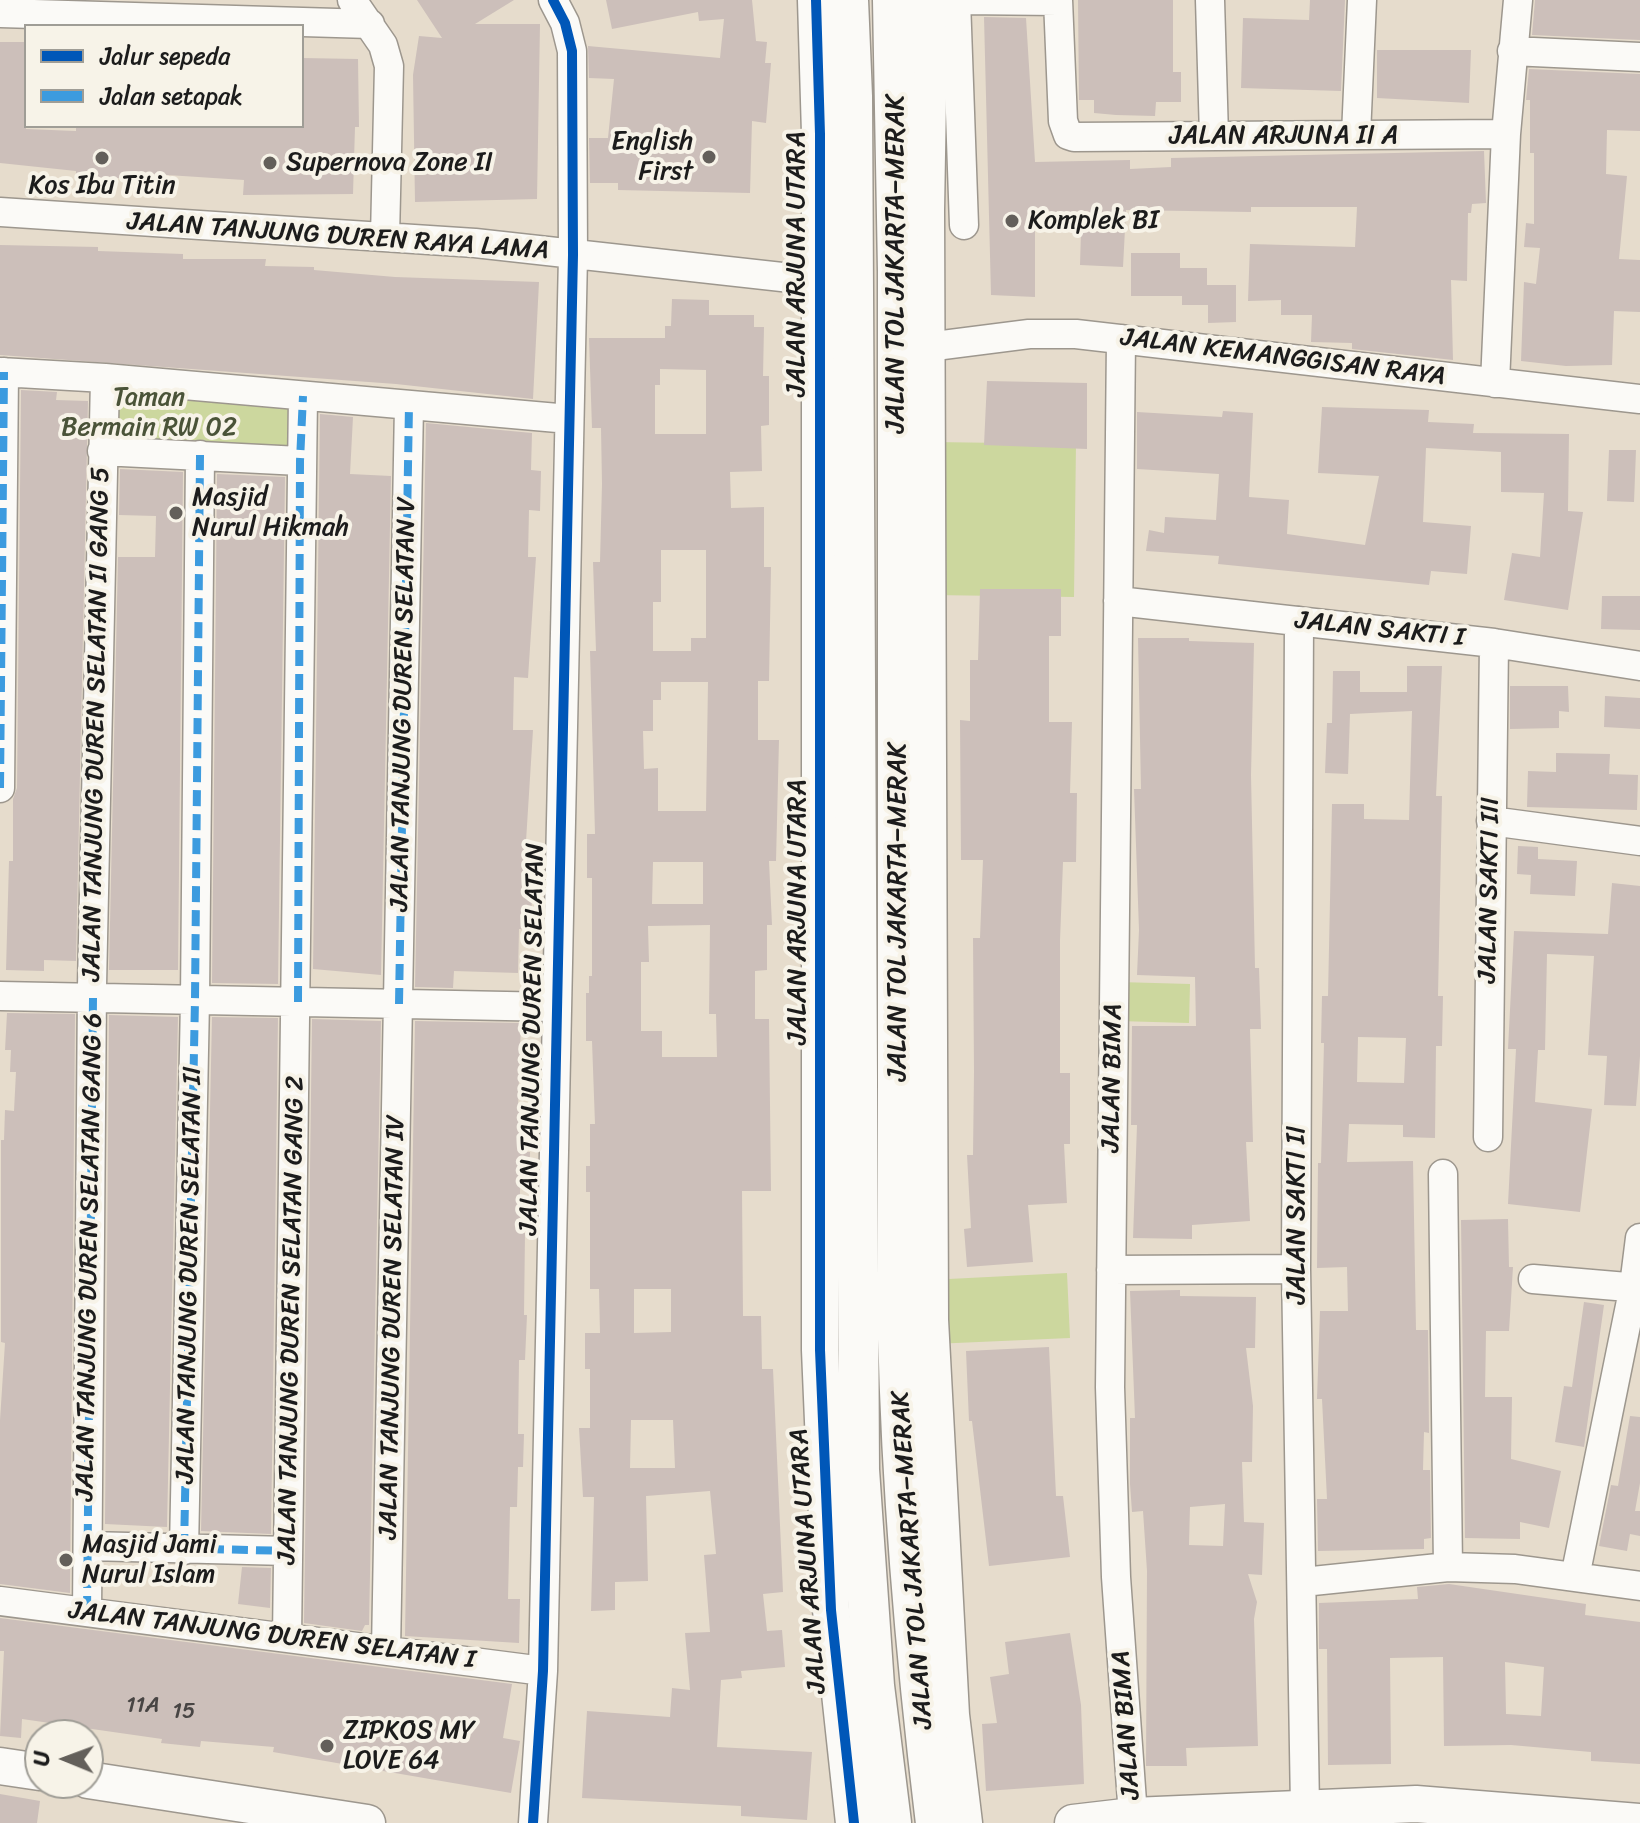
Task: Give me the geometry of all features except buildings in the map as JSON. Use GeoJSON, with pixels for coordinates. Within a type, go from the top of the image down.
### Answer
{"type":"FeatureCollection","features":[{"type":"Feature","properties":{"kind":"highway","name":"JALAN TOL JAKARTA–MERAK"},"geometry":{"type":"LineString","coordinates":[[848,0],[852,96],[858,1424],[874,1686],[891,1823]]}},
{"type":"Feature","properties":{"kind":"highway","name":"JALAN TOL JAKARTA–MERAK"},"geometry":{"type":"LineString","coordinates":[[893,0],[898,271],[898,1329],[901,1465],[919,1681],[936,1823]]}},
{"type":"Feature","properties":{"kind":"main road","name":"JALAN ARJUNA UTARA"},"geometry":{"type":"LineString","coordinates":[[816,0],[820,134],[820,1350],[831,1610],[854,1823]]}},
{"type":"Feature","properties":{"kind":"main road"},"geometry":{"type":"LineString","coordinates":[[925,0],[929,42],[930,1320],[951,1715],[964,1823]]}},
{"type":"Feature","properties":{"kind":"main road"},"geometry":{"type":"LineString","coordinates":[[0,1766],[24,1770]]}},
{"type":"Feature","properties":{"kind":"main road"},"geometry":{"type":"LineString","coordinates":[[104,1783],[284,1817],[367,1823]]}},
{"type":"Feature","properties":{"kind":"main road"},"geometry":{"type":"LineString","coordinates":[[1073,1823],[1133,1816],[1416,1804],[1640,1822]]}},
{"type":"Feature","properties":{"kind":"main road"},"geometry":{"type":"LineString","coordinates":[[1356,1823],[1416,1804]]}},
{"type":"Feature","properties":{"kind":"street"},"geometry":{"type":"LineString","coordinates":[[352,0],[383,45],[389,66],[385,237]]}},
{"type":"Feature","properties":{"kind":"street","name":"JALAN TANJUNG DUREN SELATAN"},"geometry":{"type":"LineString","coordinates":[[533,1823],[543,1671],[573,255],[572,51],[565,23],[553,0]]}},
{"type":"Feature","properties":{"kind":"street"},"geometry":{"type":"LineString","coordinates":[[956,0],[964,225]]}},
{"type":"Feature","properties":{"kind":"street"},"geometry":{"type":"LineString","coordinates":[[962,0],[1058,0]]}},
{"type":"Feature","properties":{"kind":"street","name":"JALAN ARJUNA II A"},"geometry":{"type":"LineString","coordinates":[[1058,0],[1065,130],[1074,137],[1506,134]]}},
{"type":"Feature","properties":{"kind":"street"},"geometry":{"type":"LineString","coordinates":[[1210,0],[1214,136]]}},
{"type":"Feature","properties":{"kind":"street"},"geometry":{"type":"LineString","coordinates":[[1356,135],[1362,0]]}},
{"type":"Feature","properties":{"kind":"street"},"geometry":{"type":"LineString","coordinates":[[1495,383],[1506,134],[1518,0]]}},
{"type":"Feature","properties":{"kind":"street"},"geometry":{"type":"LineString","coordinates":[[0,13],[41,7],[207,9],[370,24]]}},
{"type":"Feature","properties":{"kind":"street"},"geometry":{"type":"LineString","coordinates":[[1512,51],[1640,57]]}},
{"type":"Feature","properties":{"kind":"street","name":"JALAN TANJUNG DUREN RAYA LAMA"},"geometry":{"type":"LineString","coordinates":[[0,212],[385,237],[818,281]]}},
{"type":"Feature","properties":{"kind":"street","name":"JALAN KEMANGGISAN RAYA"},"geometry":{"type":"LineString","coordinates":[[927,347],[1029,334],[1121,339],[1640,399]]}},
{"type":"Feature","properties":{"kind":"street","name":"JALAN BIMA"},"geometry":{"type":"LineString","coordinates":[[1121,339],[1110,1387],[1116,1577],[1133,1816]]}},
{"type":"Feature","properties":{"kind":"street"},"geometry":{"type":"LineString","coordinates":[[0,788],[2,372],[105,378],[569,419]]}},
{"type":"Feature","properties":{"kind":"street"},"geometry":{"type":"LineString","coordinates":[[105,378],[102,451],[300,461]]}},
{"type":"Feature","properties":{"kind":"street","name":"JALAN TANJUNG DUREN SELATAN GANG 2"},"geometry":{"type":"LineString","coordinates":[[287,1638],[298,1002],[300,461],[303,396]]}},
{"type":"Feature","properties":{"kind":"street","name":"JALAN TANJUNG DUREN SELATAN V"},"geometry":{"type":"LineString","coordinates":[[399,1004],[409,405]]}},
{"type":"Feature","properties":{"kind":"street","name":"JALAN TANJUNG DUREN SELATAN II GANG 5"},"geometry":{"type":"LineString","coordinates":[[93,998],[102,451]]}},
{"type":"Feature","properties":{"kind":"street","name":"JALAN TANJUNG DUREN SELATAN II"},"geometry":{"type":"LineString","coordinates":[[184,1550],[195,1000],[200,455]]}},
{"type":"Feature","properties":{"kind":"street","name":"JALAN SAKTI I"},"geometry":{"type":"LineString","coordinates":[[1118,601],[1494,643],[1640,666]]}},
{"type":"Feature","properties":{"kind":"street","name":"JALAN SAKTI II"},"geometry":{"type":"LineString","coordinates":[[1299,621],[1296,1269],[1305,1808]]}},
{"type":"Feature","properties":{"kind":"street","name":"JALAN SAKTI III"},"geometry":{"type":"LineString","coordinates":[[1488,1137],[1494,643]]}},
{"type":"Feature","properties":{"kind":"street"},"geometry":{"type":"LineString","coordinates":[[1491,821],[1640,841]]}},
{"type":"Feature","properties":{"kind":"street"},"geometry":{"type":"LineString","coordinates":[[0,996],[556,1007]]}},
{"type":"Feature","properties":{"kind":"street","name":"JALAN TANJUNG DUREN SELATAN GANG 6"},"geometry":{"type":"LineString","coordinates":[[87,1612],[93,998]]}},
{"type":"Feature","properties":{"kind":"street","name":"JALAN TANJUNG DUREN SELATAN IV"},"geometry":{"type":"LineString","coordinates":[[386,1650],[399,1004]]}},
{"type":"Feature","properties":{"kind":"street"},"geometry":{"type":"LineString","coordinates":[[1443,1174],[1448,1567]]}},
{"type":"Feature","properties":{"kind":"street"},"geometry":{"type":"LineString","coordinates":[[1575,1577],[1637,1287],[1640,1238]]}},
{"type":"Feature","properties":{"kind":"street"},"geometry":{"type":"LineString","coordinates":[[1111,1270],[1296,1269]]}},
{"type":"Feature","properties":{"kind":"street"},"geometry":{"type":"LineString","coordinates":[[1533,1279],[1637,1287]]}},
{"type":"Feature","properties":{"kind":"street"},"geometry":{"type":"LineString","coordinates":[[88,1546],[288,1551]]}},
{"type":"Feature","properties":{"kind":"street"},"geometry":{"type":"LineString","coordinates":[[1303,1582],[1448,1567],[1515,1569],[1640,1586]]}},
{"type":"Feature","properties":{"kind":"street","name":"JALAN TANJUNG DUREN SELATAN I"},"geometry":{"type":"LineString","coordinates":[[0,1601],[543,1671]]}},
{"type":"Feature","properties":{"kind":"green space","name":"Taman Bermain RW 02"},"geometry":{"type":"Polygon","coordinates":[[[106,372],[299,390],[297,458],[105,448],[106,372]]]}},
{"type":"Feature","properties":{"kind":"green space"},"geometry":{"type":"Polygon","coordinates":[[[933,442],[1076,444],[1074,597],[932,595],[933,442]]]}},
{"type":"Feature","properties":{"kind":"green space"},"geometry":{"type":"Polygon","coordinates":[[[1119,982],[1190,984],[1189,1023],[1118,1021],[1119,982]]]}},
{"type":"Feature","properties":{"kind":"green space"},"geometry":{"type":"Polygon","coordinates":[[[1067,1273],[1070,1338],[933,1344],[929,1280],[1067,1273]]]}},
{"type":"Feature","properties":{"kind":"marked path"},"geometry":{"type":"LineString","coordinates":[[0,788],[4,372]]}},
{"type":"Feature","properties":{"kind":"marked path"},"geometry":{"type":"LineString","coordinates":[[298,1002],[300,461],[303,396]]}},
{"type":"Feature","properties":{"kind":"marked path"},"geometry":{"type":"LineString","coordinates":[[399,1004],[409,405]]}},
{"type":"Feature","properties":{"kind":"marked path"},"geometry":{"type":"LineString","coordinates":[[184,1550],[195,1000],[200,455]]}},
{"type":"Feature","properties":{"kind":"marked path"},"geometry":{"type":"LineString","coordinates":[[87,1612],[93,998]]}},
{"type":"Feature","properties":{"kind":"marked path"},"geometry":{"type":"LineString","coordinates":[[88,1546],[288,1551]]}},
{"type":"Feature","properties":{"kind":"cycle path"},"geometry":{"type":"LineString","coordinates":[[533,1823],[543,1671],[573,255],[572,51],[565,23],[553,0]]}},
{"type":"Feature","properties":{"kind":"cycle path"},"geometry":{"type":"LineString","coordinates":[[816,0],[820,134],[820,1350],[831,1610],[854,1823]]}},
{"type":"Feature","properties":{"kind":"place","name":"English First"},"geometry":{"type":"Point","coordinates":[709,157]}},
{"type":"Feature","properties":{"kind":"place","name":"Kos Ibu Titin"},"geometry":{"type":"Point","coordinates":[102,158]}},
{"type":"Feature","properties":{"kind":"place","name":"Supernova Zone II"},"geometry":{"type":"Point","coordinates":[270,163]}},
{"type":"Feature","properties":{"kind":"place","name":"Komplek BI"},"geometry":{"type":"Point","coordinates":[1012,221]}},
{"type":"Feature","properties":{"kind":"place","name":"Masjid Nurul Hikmah"},"geometry":{"type":"Point","coordinates":[176,513]}},
{"type":"Feature","properties":{"kind":"place","name":"Masjid Jami Nurul Islam"},"geometry":{"type":"Point","coordinates":[66,1560]}},
{"type":"Feature","properties":{"kind":"place","name":"ZIPKOS MY LOVE 64"},"geometry":{"type":"Point","coordinates":[327,1746]}}]}
